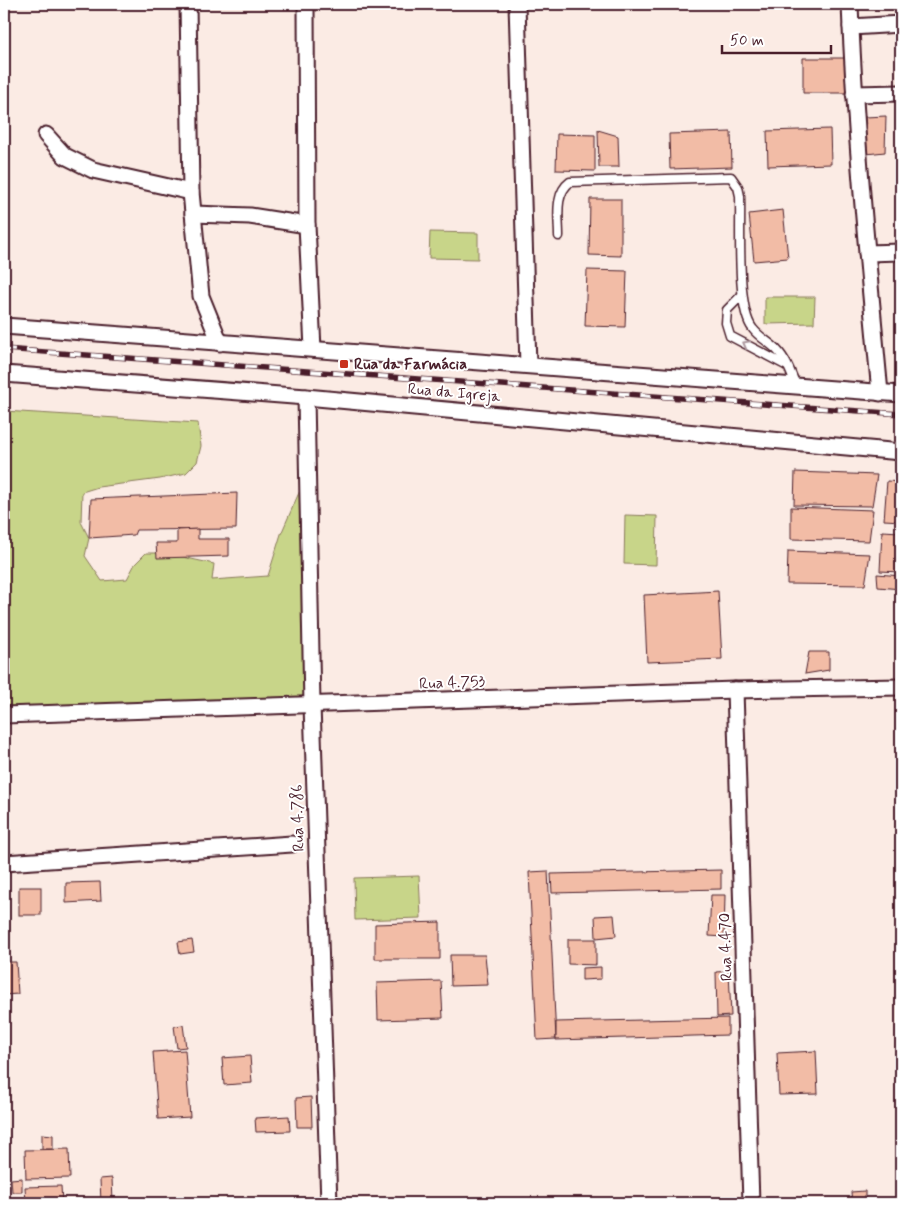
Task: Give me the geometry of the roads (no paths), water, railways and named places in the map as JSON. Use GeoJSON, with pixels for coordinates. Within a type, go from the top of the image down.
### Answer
{"type":"FeatureCollection","features":[{"type":"Feature","properties":{"kind":"street"},"geometry":{"type":"LineString","coordinates":[[188,4],[193,214],[201,296],[220,343]]}},
{"type":"Feature","properties":{"kind":"street"},"geometry":{"type":"LineString","coordinates":[[306,4],[307,225],[313,349]]}},
{"type":"Feature","properties":{"kind":"street"},"geometry":{"type":"LineString","coordinates":[[517,4],[528,365]]}},
{"type":"Feature","properties":{"kind":"street"},"geometry":{"type":"LineString","coordinates":[[850,4],[854,94],[880,393]]}},
{"type":"Feature","properties":{"kind":"street"},"geometry":{"type":"LineString","coordinates":[[851,27],[901,24]]}},
{"type":"Feature","properties":{"kind":"street"},"geometry":{"type":"LineString","coordinates":[[854,94],[901,93]]}},
{"type":"Feature","properties":{"kind":"street"},"geometry":{"type":"LineString","coordinates":[[46,135],[65,156],[86,167],[191,192]]}},
{"type":"Feature","properties":{"kind":"street"},"geometry":{"type":"LineString","coordinates":[[193,214],[250,216],[307,225]]}},
{"type":"Feature","properties":{"kind":"street"},"geometry":{"type":"LineString","coordinates":[[867,253],[901,252]]}},
{"type":"Feature","properties":{"kind":"street","name":"Rua da Igreja"},"geometry":{"type":"LineString","coordinates":[[4,326],[901,394]]}},
{"type":"Feature","properties":{"kind":"street","name":"Rua da Igreja"},"geometry":{"type":"LineString","coordinates":[[4,374],[306,397],[901,452]]}},
{"type":"Feature","properties":{"kind":"street","name":"Rua 4.786"},"geometry":{"type":"LineString","coordinates":[[306,397],[312,705],[329,1203]]}},
{"type":"Feature","properties":{"kind":"street","name":"Rua 4.753"},"geometry":{"type":"LineString","coordinates":[[4,715],[735,690],[901,687]]}},
{"type":"Feature","properties":{"kind":"street","name":"Rua 4.470"},"geometry":{"type":"LineString","coordinates":[[735,690],[751,1203]]}},
{"type":"Feature","properties":{"kind":"street"},"geometry":{"type":"LineString","coordinates":[[4,863],[292,844]]}},
{"type":"Feature","properties":{"kind":"lane"},"geometry":{"type":"LineString","coordinates":[[559,236],[560,196],[564,187],[570,182],[731,177],[738,187],[740,196],[742,295],[745,313],[752,329],[778,350],[789,367],[796,386]]}},
{"type":"Feature","properties":{"kind":"lane"},"geometry":{"type":"LineString","coordinates":[[742,295],[727,310],[726,323],[730,336],[789,367]]}},
{"type":"Feature","properties":{"kind":"railway"},"geometry":{"type":"LineString","coordinates":[[4,349],[901,414]]}},
{"type":"Feature","properties":{"kind":"place","name":"Rua da Farmácia"},"geometry":{"type":"Point","coordinates":[344,364]}}]}
